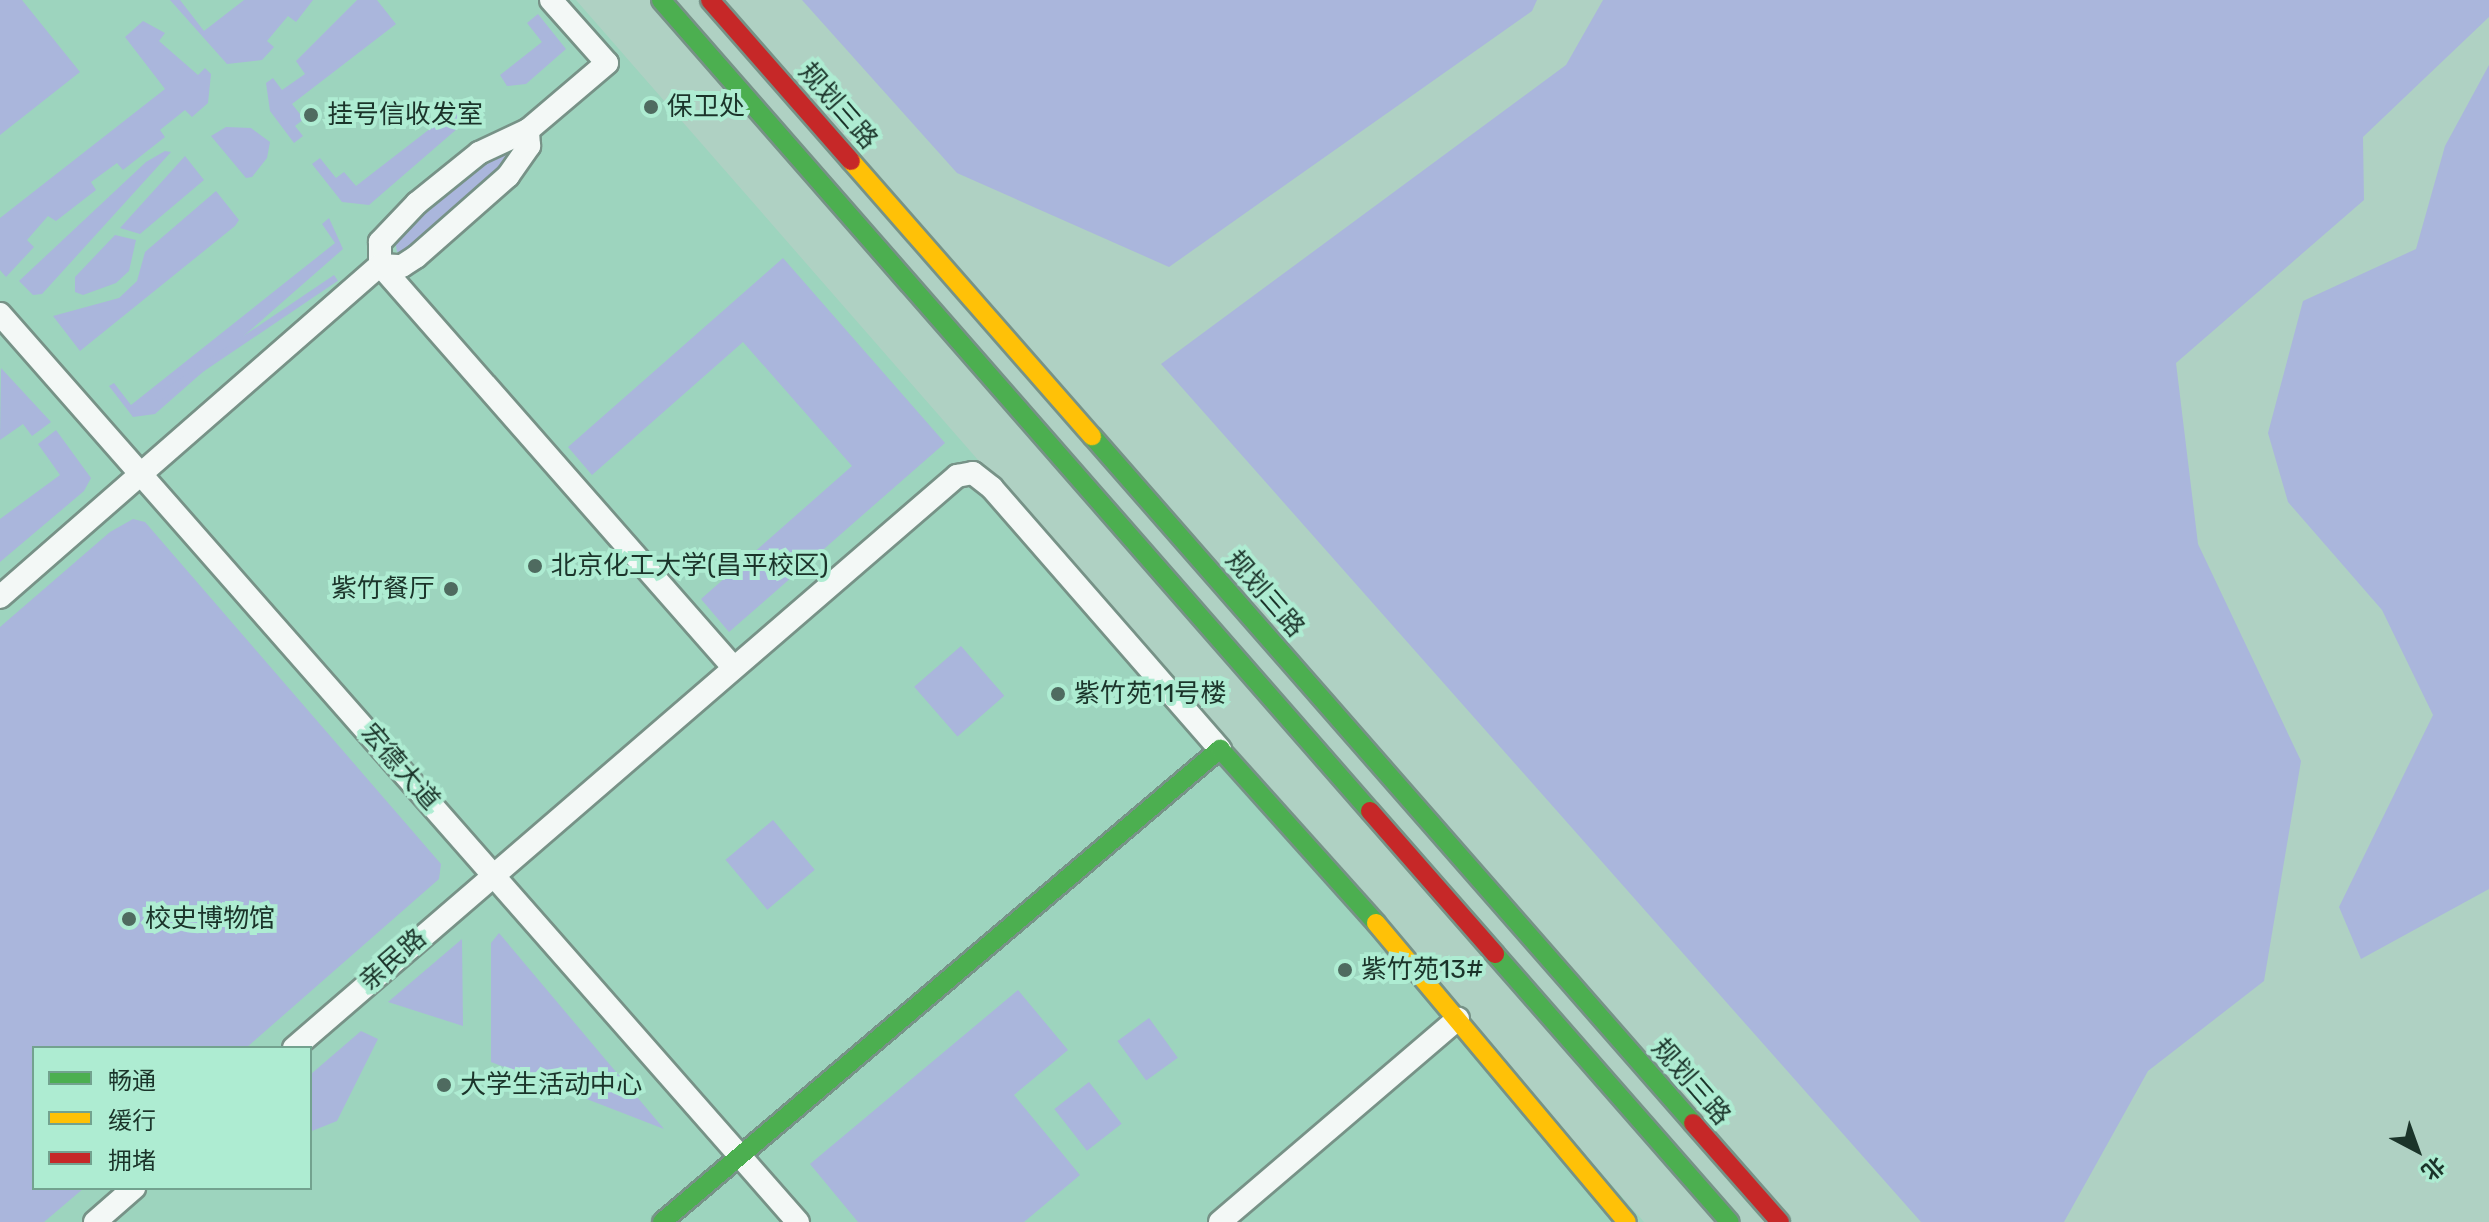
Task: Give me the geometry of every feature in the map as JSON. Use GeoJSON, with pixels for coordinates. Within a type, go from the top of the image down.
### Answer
{"type":"FeatureCollection","features":[{"type":"Feature","properties":{"kind":"main road"},"geometry":{"type":"LineString","coordinates":[[661,0],[1730,1222]]}},
{"type":"Feature","properties":{"kind":"main road","name":"规划三路"},"geometry":{"type":"LineString","coordinates":[[710,0],[1780,1222]]}},
{"type":"Feature","properties":{"kind":"main road"},"geometry":{"type":"LineString","coordinates":[[662,1222],[1220,749],[1334,872],[1627,1222]]}},
{"type":"Feature","properties":{"kind":"street"},"geometry":{"type":"LineString","coordinates":[[551,0],[607,63],[528,130],[479,153],[417,203],[380,242],[380,265],[733,667]]}},
{"type":"Feature","properties":{"kind":"street"},"geometry":{"type":"LineString","coordinates":[[0,597],[380,265],[402,266],[416,257],[508,176],[529,146],[528,130]]}},
{"type":"Feature","properties":{"kind":"street","name":"宏德大道"},"geometry":{"type":"LineString","coordinates":[[0,314],[798,1222]]}},
{"type":"Feature","properties":{"kind":"street","name":"亲民路"},"geometry":{"type":"LineString","coordinates":[[296,1046],[493,873],[957,476],[973,473],[1117,627],[1220,749]]}},
{"type":"Feature","properties":{"kind":"street"},"geometry":{"type":"LineString","coordinates":[[1274,699],[1300,675]]}},
{"type":"Feature","properties":{"kind":"street"},"geometry":{"type":"LineString","coordinates":[[1220,1222],[1458,1019]]}},
{"type":"Feature","properties":{"kind":"street"},"geometry":{"type":"LineString","coordinates":[[95,1222],[132,1190]]}},
{"type":"Feature","properties":{"kind":"shaded area","name":"北京化工大学(昌平校区)"},"geometry":{"type":"Polygon","coordinates":[[[0,0],[576,0],[1644,1222],[0,1222],[0,0]]]}},
{"type":"Feature","properties":{"kind":"shaded area"},"geometry":{"type":"Polygon","coordinates":[[[0,0],[22,0],[80,72],[0,135],[0,0]]]}},
{"type":"Feature","properties":{"kind":"shaded area"},"geometry":{"type":"Polygon","coordinates":[[[170,0],[180,0],[204,31],[244,0],[313,0],[296,22],[288,16],[267,41],[274,47],[262,60],[227,64],[170,0]]]}},
{"type":"Feature","properties":{"kind":"shaded area"},"geometry":{"type":"Polygon","coordinates":[[[357,0],[377,0],[396,24],[292,104],[304,119],[295,126],[303,136],[294,143],[270,111],[266,83],[273,78],[282,90],[305,74],[296,61],[357,0]]]}},
{"type":"Feature","properties":{"kind":"shaded area"},"geometry":{"type":"Polygon","coordinates":[[[802,0],[1537,0],[1532,11],[1169,267],[957,173],[802,0]]]}},
{"type":"Feature","properties":{"kind":"shaded area"},"geometry":{"type":"Polygon","coordinates":[[[1603,0],[2489,0],[2489,17],[2363,137],[2364,200],[2176,363],[2198,544],[2301,761],[2264,981],[2148,1071],[2064,1222],[1921,1222],[1161,364],[1566,65],[1603,0]]]}},
{"type":"Feature","properties":{"kind":"shaded area"},"geometry":{"type":"Polygon","coordinates":[[[538,14],[566,49],[526,84],[507,86],[500,75],[542,42],[527,23],[538,14]]]}},
{"type":"Feature","properties":{"kind":"shaded area"},"geometry":{"type":"Polygon","coordinates":[[[143,21],[165,33],[159,41],[198,75],[205,68],[211,74],[208,103],[192,117],[185,110],[160,130],[165,137],[123,170],[117,163],[91,182],[96,190],[56,221],[48,216],[27,240],[34,247],[6,277],[0,270],[0,218],[165,89],[125,37],[143,21]]]}},
{"type":"Feature","properties":{"kind":"shaded area"},"geometry":{"type":"Polygon","coordinates":[[[2489,65],[2489,889],[2361,959],[2339,907],[2433,715],[2382,610],[2288,502],[2268,433],[2303,301],[2416,249],[2445,146],[2489,65]]]}},
{"type":"Feature","properties":{"kind":"shaded area"},"geometry":{"type":"Polygon","coordinates":[[[471,97],[480,109],[369,205],[342,202],[312,164],[320,158],[336,178],[344,172],[356,186],[471,97]]]}},
{"type":"Feature","properties":{"kind":"shaded area"},"geometry":{"type":"Polygon","coordinates":[[[226,127],[251,128],[270,142],[267,158],[252,177],[246,178],[211,136],[226,127]]]}},
{"type":"Feature","properties":{"kind":"shaded area"},"geometry":{"type":"Polygon","coordinates":[[[507,150],[511,152],[505,165],[409,250],[397,252],[395,240],[476,169],[507,150]]]}},
{"type":"Feature","properties":{"kind":"shaded area"},"geometry":{"type":"Polygon","coordinates":[[[165,151],[171,152],[42,294],[33,295],[19,281],[146,162],[165,151]]]}},
{"type":"Feature","properties":{"kind":"shaded area"},"geometry":{"type":"Polygon","coordinates":[[[185,156],[204,180],[140,234],[120,228],[185,156]]]}},
{"type":"Feature","properties":{"kind":"shaded area"},"geometry":{"type":"Polygon","coordinates":[[[216,191],[239,220],[235,226],[80,351],[53,316],[119,298],[137,281],[145,252],[216,191]]]}},
{"type":"Feature","properties":{"kind":"shaded area"},"geometry":{"type":"Polygon","coordinates":[[[329,218],[343,249],[155,414],[133,417],[109,386],[114,383],[131,405],[335,243],[322,224],[329,218]]]}},
{"type":"Feature","properties":{"kind":"shaded area"},"geometry":{"type":"Polygon","coordinates":[[[115,235],[136,240],[129,271],[116,283],[83,295],[75,292],[75,277],[115,235]]]}},
{"type":"Feature","properties":{"kind":"shaded area"},"geometry":{"type":"Polygon","coordinates":[[[783,258],[945,443],[729,632],[701,599],[852,466],[743,342],[592,475],[568,447],[783,258]]]}},
{"type":"Feature","properties":{"kind":"shaded area"},"geometry":{"type":"Polygon","coordinates":[[[334,275],[338,281],[158,402],[154,396],[334,275]]]}},
{"type":"Feature","properties":{"kind":"shaded area"},"geometry":{"type":"Polygon","coordinates":[[[1,368],[51,422],[32,436],[23,424],[0,440],[1,368]]]}},
{"type":"Feature","properties":{"kind":"shaded area"},"geometry":{"type":"Polygon","coordinates":[[[56,430],[91,478],[84,491],[0,562],[0,519],[60,475],[38,444],[56,430]]]}},
{"type":"Feature","properties":{"kind":"shaded area"},"geometry":{"type":"Polygon","coordinates":[[[133,519],[145,522],[441,864],[439,879],[248,1046],[32,1046],[32,1190],[82,1190],[44,1222],[0,1222],[0,627],[110,532],[133,519]]]}},
{"type":"Feature","properties":{"kind":"shaded area"},"geometry":{"type":"Polygon","coordinates":[[[961,646],[1004,696],[958,736],[914,687],[961,646]]]}},
{"type":"Feature","properties":{"kind":"shaded area"},"geometry":{"type":"Polygon","coordinates":[[[773,820],[815,870],[767,910],[726,860],[773,820]]]}},
{"type":"Feature","properties":{"kind":"shaded area"},"geometry":{"type":"Polygon","coordinates":[[[499,933],[664,1129],[491,1062],[491,943],[499,933]]]}},
{"type":"Feature","properties":{"kind":"shaded area"},"geometry":{"type":"Polygon","coordinates":[[[462,939],[463,1026],[388,1002],[462,939]]]}},
{"type":"Feature","properties":{"kind":"shaded area"},"geometry":{"type":"Polygon","coordinates":[[[1018,990],[1068,1050],[1014,1095],[1080,1175],[1024,1222],[858,1222],[810,1164],[1018,990]]]}},
{"type":"Feature","properties":{"kind":"shaded area"},"geometry":{"type":"Polygon","coordinates":[[[1149,1018],[1178,1058],[1146,1081],[1117,1041],[1149,1018]]]}},
{"type":"Feature","properties":{"kind":"shaded area"},"geometry":{"type":"Polygon","coordinates":[[[361,1031],[378,1039],[337,1121],[312,1131],[312,1073],[361,1031]]]}},
{"type":"Feature","properties":{"kind":"shaded area"},"geometry":{"type":"Polygon","coordinates":[[[1089,1082],[1122,1124],[1087,1151],[1054,1109],[1089,1082]]]}},
{"type":"Feature","properties":{"kind":"traffic: fast"},"geometry":{"type":"LineString","coordinates":[[661,0],[1370,811]]}},
{"type":"Feature","properties":{"kind":"traffic: fast"},"geometry":{"type":"LineString","coordinates":[[1092,436],[1693,1123]]}},
{"type":"Feature","properties":{"kind":"traffic: fast"},"geometry":{"type":"LineString","coordinates":[[662,1222],[1220,749],[1376,923]]}},
{"type":"Feature","properties":{"kind":"traffic: fast"},"geometry":{"type":"LineString","coordinates":[[1495,954],[1730,1222]]}},
{"type":"Feature","properties":{"kind":"traffic: slow"},"geometry":{"type":"LineString","coordinates":[[851,161],[1092,436]]}},
{"type":"Feature","properties":{"kind":"traffic: slow"},"geometry":{"type":"LineString","coordinates":[[1376,923],[1627,1222]]}},
{"type":"Feature","properties":{"kind":"traffic: jam"},"geometry":{"type":"LineString","coordinates":[[710,0],[851,161]]}},
{"type":"Feature","properties":{"kind":"traffic: jam"},"geometry":{"type":"LineString","coordinates":[[1370,811],[1495,954]]}},
{"type":"Feature","properties":{"kind":"traffic: jam"},"geometry":{"type":"LineString","coordinates":[[1693,1123],[1780,1222]]}},
{"type":"Feature","properties":{"kind":"place","name":"保卫处"},"geometry":{"type":"Point","coordinates":[651,107]}},
{"type":"Feature","properties":{"kind":"place","name":"挂号信收发室"},"geometry":{"type":"Point","coordinates":[311,115]}},
{"type":"Feature","properties":{"kind":"place","name":"北京化工大学(昌平校区)"},"geometry":{"type":"Point","coordinates":[535,566]}},
{"type":"Feature","properties":{"kind":"place","name":"紫竹餐厅"},"geometry":{"type":"Point","coordinates":[451,589]}},
{"type":"Feature","properties":{"kind":"place","name":"紫竹苑11号楼"},"geometry":{"type":"Point","coordinates":[1058,694]}},
{"type":"Feature","properties":{"kind":"place","name":"校史博物馆"},"geometry":{"type":"Point","coordinates":[129,919]}},
{"type":"Feature","properties":{"kind":"place","name":"紫竹苑13#"},"geometry":{"type":"Point","coordinates":[1345,970]}},
{"type":"Feature","properties":{"kind":"place","name":"大学生活动中心"},"geometry":{"type":"Point","coordinates":[444,1085]}}]}
